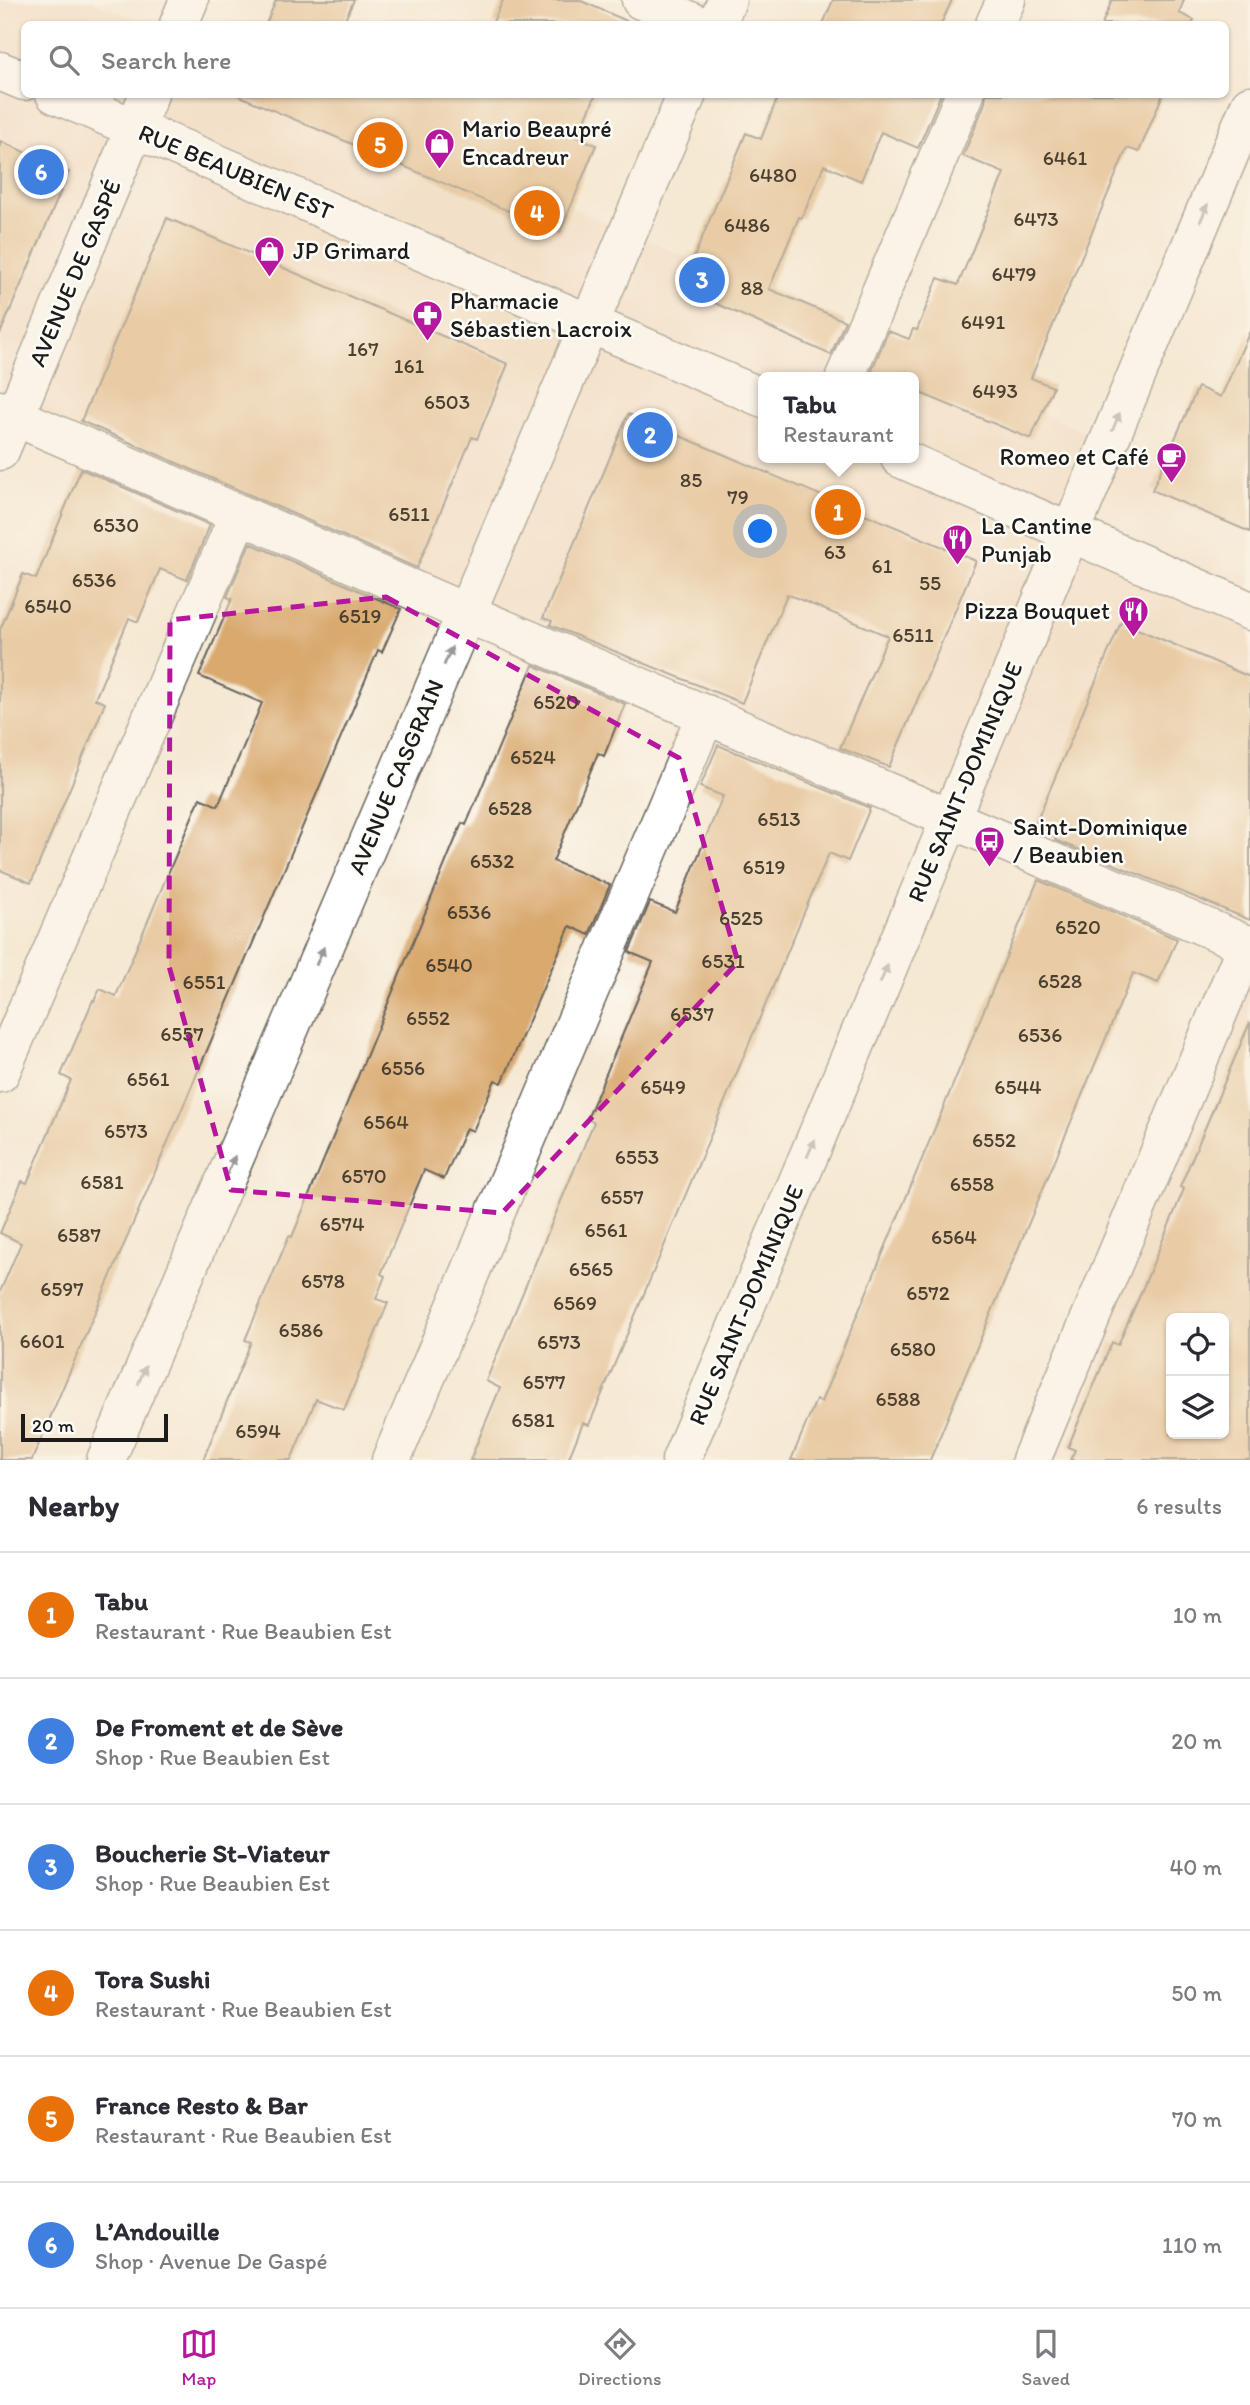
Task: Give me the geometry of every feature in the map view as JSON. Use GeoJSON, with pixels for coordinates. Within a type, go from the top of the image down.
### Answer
{"type":"FeatureCollection","features":[{"type":"Feature","properties":{"kind":"street"},"geometry":{"type":"LineString","coordinates":[[179,21],[189,0]]}},
{"type":"Feature","properties":{"kind":"street"},"geometry":{"type":"LineString","coordinates":[[641,0],[690,21]]}},
{"type":"Feature","properties":{"kind":"street"},"geometry":{"type":"LineString","coordinates":[[718,21],[727,0]]}},
{"type":"Feature","properties":{"kind":"street"},"geometry":{"type":"LineString","coordinates":[[996,21],[1006,0]]}},
{"type":"Feature","properties":{"kind":"street"},"geometry":{"type":"LineString","coordinates":[[0,71],[21,80]]}},
{"type":"Feature","properties":{"kind":"street","name":"RUE BEAUBIEN EST"},"geometry":{"type":"LineString","coordinates":[[75,98],[142,111],[590,324],[758,396]]}},
{"type":"Feature","properties":{"kind":"street","name":"AVENUE CASGRAIN"},"geometry":{"type":"LineString","coordinates":[[106,1460],[685,98]]}},
{"type":"Feature","properties":{"kind":"street"},"geometry":{"type":"LineString","coordinates":[[847,372],[963,98]]}},
{"type":"Feature","properties":{"kind":"street","name":"RUE SAINT-DOMINIQUE"},"geometry":{"type":"LineString","coordinates":[[681,1460],[1250,105]]}},
{"type":"Feature","properties":{"kind":"street","name":"AVENUE DE GASPÉ"},"geometry":{"type":"LineString","coordinates":[[0,451],[7,413],[142,111]]}},
{"type":"Feature","properties":{"kind":"street"},"geometry":{"type":"LineString","coordinates":[[7,413],[466,613],[1249,945],[1031,1460]]}},
{"type":"Feature","properties":{"kind":"street"},"geometry":{"type":"LineString","coordinates":[[912,463],[1250,611]]}},
{"type":"Feature","properties":{"kind":"street"},"geometry":{"type":"LineString","coordinates":[[0,1073],[239,514]]}},
{"type":"Feature","properties":{"kind":"street"},"geometry":{"type":"LineString","coordinates":[[391,1460],[706,714]]}},
{"type":"Feature","properties":{"kind":"highlighted area"},"geometry":{"type":"Polygon","coordinates":[[[386,597],[679,758],[738,962],[502,1213],[231,1190],[169,966],[170,620],[386,597]]]}},
{"type":"Feature","properties":{"kind":"shaded area"},"geometry":{"type":"Polygon","coordinates":[[[0,0],[91,0],[141,21],[21,21],[21,98],[317,98],[1250,505],[1250,1460],[1018,1460],[1247,944],[0,424],[0,0]]]}},
{"type":"Feature","properties":{"kind":"building"},"geometry":{"type":"Polygon","coordinates":[[[276,0],[354,0],[344,21],[267,21],[276,0]]]}},
{"type":"Feature","properties":{"kind":"building"},"geometry":{"type":"Polygon","coordinates":[[[503,0],[579,0],[627,21],[493,21],[503,0]]]}},
{"type":"Feature","properties":{"kind":"building"},"geometry":{"type":"Polygon","coordinates":[[[833,0],[952,0],[942,21],[824,21],[833,0]]]}},
{"type":"Feature","properties":{"kind":"building"},"geometry":{"type":"Polygon","coordinates":[[[1112,0],[1184,0],[1179,13],[1194,20],[1194,21],[1103,21],[1112,0]]]}},
{"type":"Feature","properties":{"kind":"building"},"geometry":{"type":"Polygon","coordinates":[[[244,98],[594,98],[578,137],[596,145],[560,233],[244,98]]]}},
{"type":"Feature","properties":{"kind":"building"},"geometry":{"type":"Polygon","coordinates":[[[777,98],[939,98],[918,148],[881,132],[861,181],[824,165],[802,218],[799,217],[769,289],[845,321],[831,355],[681,288],[746,133],[761,139],[777,98]]]}},
{"type":"Feature","properties":{"kind":"building"},"geometry":{"type":"Polygon","coordinates":[[[986,98],[1161,98],[1139,152],[1127,148],[1031,378],[1053,387],[1031,439],[919,392],[919,372],[871,372],[888,331],[909,339],[913,329],[917,330],[938,278],[958,285],[1004,173],[963,156],[986,98]]]}},
{"type":"Feature","properties":{"kind":"building"},"geometry":{"type":"Polygon","coordinates":[[[0,141],[69,172],[0,334],[0,141]]]}},
{"type":"Feature","properties":{"kind":"building"},"geometry":{"type":"Polygon","coordinates":[[[167,218],[508,364],[477,439],[472,437],[417,568],[81,421],[167,218]]]}},
{"type":"Feature","properties":{"kind":"building"},"geometry":{"type":"Polygon","coordinates":[[[1250,331],[1250,532],[1152,490],[1198,387],[1221,397],[1250,331]]]}},
{"type":"Feature","properties":{"kind":"building"},"geometry":{"type":"Polygon","coordinates":[[[628,414],[976,561],[889,767],[840,748],[888,636],[787,594],[742,703],[550,625],[552,621],[543,618],[628,414]]]}},
{"type":"Feature","properties":{"kind":"building"},"geometry":{"type":"Polygon","coordinates":[[[81,469],[210,525],[187,580],[160,569],[138,622],[129,618],[95,699],[105,703],[31,883],[0,870],[0,630],[23,574],[36,579],[81,469]]]}},
{"type":"Feature","properties":{"kind":"building"},"geometry":{"type":"Polygon","coordinates":[[[250,543],[401,609],[382,652],[378,650],[32,1460],[0,1460],[0,1292],[21,1243],[0,1233],[22,1181],[27,1183],[71,1080],[61,1075],[93,1000],[100,989],[116,996],[200,798],[218,806],[262,703],[199,676],[232,599],[227,597],[250,543]]]}},
{"type":"Feature","properties":{"kind":"building"},"geometry":{"type":"Polygon","coordinates":[[[1121,622],[1250,677],[1250,920],[1055,840],[1056,837],[1034,827],[1121,622]]]}},
{"type":"Feature","properties":{"kind":"building"},"geometry":{"type":"Polygon","coordinates":[[[533,665],[625,704],[604,756],[598,753],[553,861],[610,885],[589,935],[570,926],[502,1083],[495,1080],[473,1131],[466,1128],[444,1179],[424,1170],[381,1274],[385,1276],[376,1299],[388,1303],[344,1410],[316,1399],[291,1460],[203,1460],[251,1342],[245,1340],[289,1236],[292,1237],[462,823],[466,825],[533,665]]]}},
{"type":"Feature","properties":{"kind":"building"},"geometry":{"type":"Polygon","coordinates":[[[718,745],[870,808],[848,861],[829,853],[589,1425],[583,1423],[568,1460],[470,1460],[500,1388],[486,1381],[594,1122],[587,1119],[653,962],[629,952],[650,902],[675,912],[723,796],[700,787],[718,745]]]}},
{"type":"Feature","properties":{"kind":"building"},"geometry":{"type":"Polygon","coordinates":[[[1038,880],[1177,939],[1158,983],[1133,973],[930,1460],[791,1460],[816,1400],[821,1402],[1038,880]]]}},
{"type":"Feature","properties":{"kind":"building"},"geometry":{"type":"Polygon","coordinates":[[[1250,1022],[1250,1460],[1070,1460],[1075,1450],[1068,1447],[1112,1342],[1118,1345],[1184,1189],[1180,1187],[1250,1022]]]}},
{"type":"Feature","properties":{"kind":"place","name":"France Resto & Bar"},"geometry":{"type":"Point","coordinates":[380,145]}},
{"type":"Feature","properties":{"kind":"place","name":"Mario Beaupré Encadreur"},"geometry":{"type":"Point","coordinates":[439,170]}},
{"type":"Feature","properties":{"kind":"place","name":"L’Andouille"},"geometry":{"type":"Point","coordinates":[41,172]}},
{"type":"Feature","properties":{"kind":"place","name":"Tora Sushi"},"geometry":{"type":"Point","coordinates":[537,213]}},
{"type":"Feature","properties":{"kind":"place","name":"JP Grimard"},"geometry":{"type":"Point","coordinates":[270,278]}},
{"type":"Feature","properties":{"kind":"place","name":"Boucherie St-Viateur"},"geometry":{"type":"Point","coordinates":[702,280]}},
{"type":"Feature","properties":{"kind":"place","name":"Pharmacie Sébastien Lacroix"},"geometry":{"type":"Point","coordinates":[427,342]}},
{"type":"Feature","properties":{"kind":"place","name":"De Froment et de Sève"},"geometry":{"type":"Point","coordinates":[650,435]}},
{"type":"Feature","properties":{"kind":"place","name":"Romeo et Café"},"geometry":{"type":"Point","coordinates":[1172,484]}},
{"type":"Feature","properties":{"kind":"place","name":"Tabu"},"geometry":{"type":"Point","coordinates":[838,512]}},
{"type":"Feature","properties":{"kind":"place","name":"La Cantine Punjab"},"geometry":{"type":"Point","coordinates":[958,567]}},
{"type":"Feature","properties":{"kind":"place","name":"Pizza Bouquet"},"geometry":{"type":"Point","coordinates":[1133,638]}},
{"type":"Feature","properties":{"kind":"place","name":"Saint-Dominique / Beaubien"},"geometry":{"type":"Point","coordinates":[990,868]}}]}
